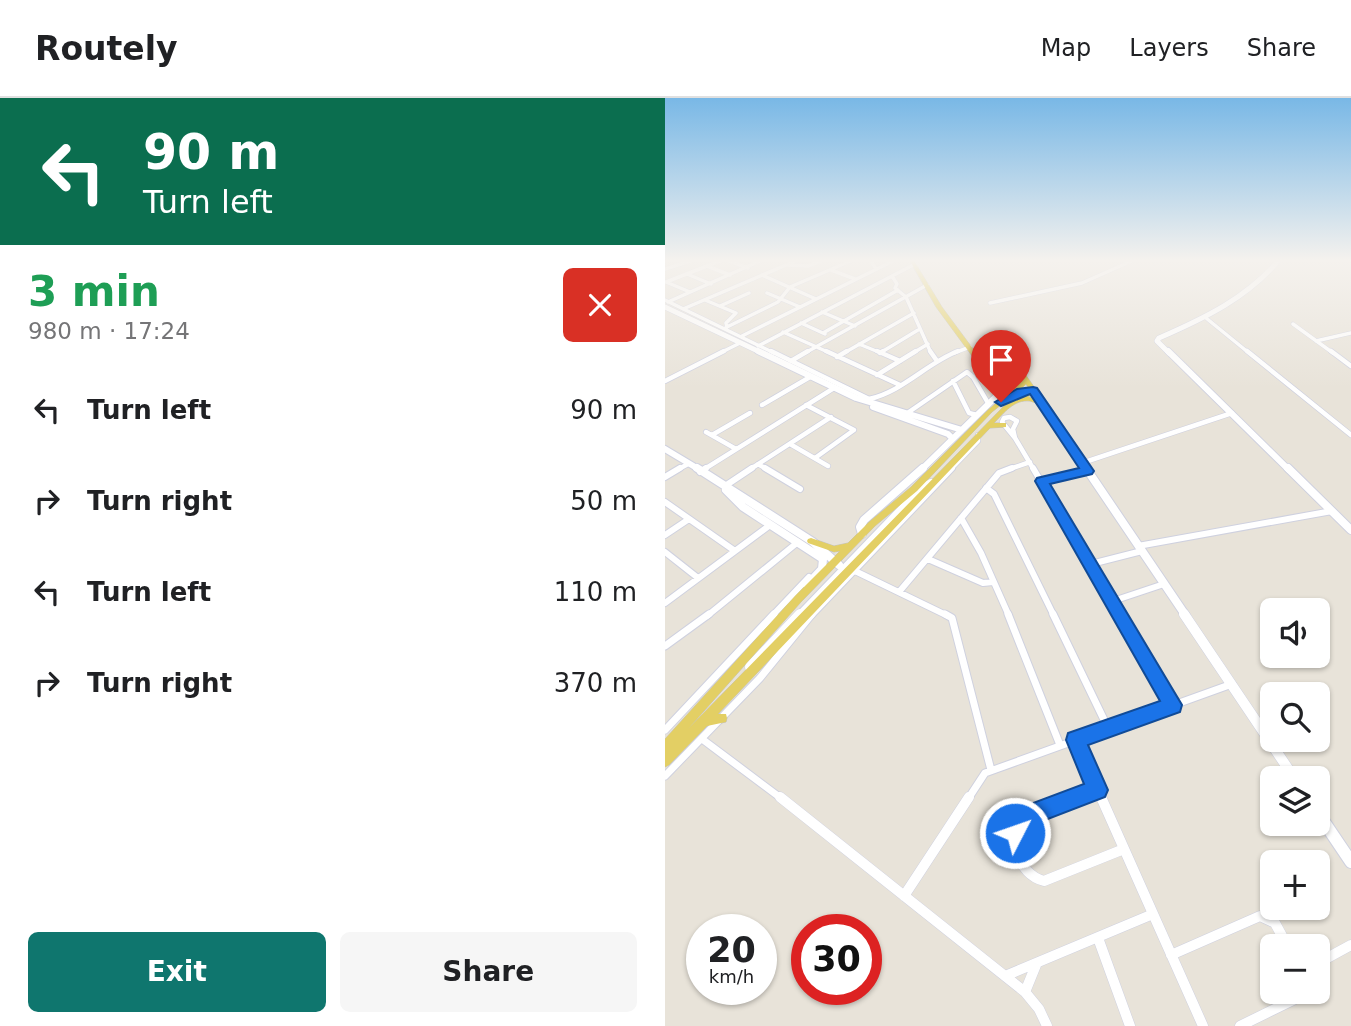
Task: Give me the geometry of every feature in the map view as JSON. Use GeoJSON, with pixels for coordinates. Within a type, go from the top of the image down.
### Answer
{"type":"FeatureCollection","features":[{"type":"Feature","properties":{"kind":"main road"},"geometry":{"type":"LineString","coordinates":[[939,302],[980,360],[1005,349],[1033,391]]}},
{"type":"Feature","properties":{"kind":"main road"},"geometry":{"type":"LineString","coordinates":[[665,747],[798,599],[852,544],[937,466],[951,444],[1022,385],[1022,374]]}},
{"type":"Feature","properties":{"kind":"main road"},"geometry":{"type":"LineString","coordinates":[[1001,402],[1021,391],[1033,391]]}},
{"type":"Feature","properties":{"kind":"main road"},"geometry":{"type":"LineString","coordinates":[[992,410],[1033,391]]}},
{"type":"Feature","properties":{"kind":"main road"},"geometry":{"type":"LineString","coordinates":[[977,415],[1021,399],[1033,399],[1042,403]]}},
{"type":"Feature","properties":{"kind":"main road"},"geometry":{"type":"LineString","coordinates":[[665,761],[911,508],[931,483],[989,424],[992,410]]}},
{"type":"Feature","properties":{"kind":"main road"},"geometry":{"type":"LineString","coordinates":[[989,424],[1004,425]]}},
{"type":"Feature","properties":{"kind":"main road"},"geometry":{"type":"LineString","coordinates":[[922,468],[937,466]]}},
{"type":"Feature","properties":{"kind":"main road"},"geometry":{"type":"LineString","coordinates":[[804,543],[834,550],[852,544]]}},
{"type":"Feature","properties":{"kind":"main road"},"geometry":{"type":"LineString","coordinates":[[781,641],[781,653]]}},
{"type":"Feature","properties":{"kind":"main road"},"geometry":{"type":"LineString","coordinates":[[735,658],[754,650]]}},
{"type":"Feature","properties":{"kind":"main road"},"geometry":{"type":"LineString","coordinates":[[703,721],[722,718]]}},
{"type":"Feature","properties":{"kind":"street"},"geometry":{"type":"LineString","coordinates":[[684,309],[700,302]]}},
{"type":"Feature","properties":{"kind":"street"},"geometry":{"type":"LineString","coordinates":[[711,302],[737,313],[726,323],[726,327]]}},
{"type":"Feature","properties":{"kind":"street"},"geometry":{"type":"LineString","coordinates":[[720,306],[728,302]]}},
{"type":"Feature","properties":{"kind":"street"},"geometry":{"type":"LineString","coordinates":[[726,327],[775,302]]}},
{"type":"Feature","properties":{"kind":"street"},"geometry":{"type":"LineString","coordinates":[[789,302],[800,307]]}},
{"type":"Feature","properties":{"kind":"street"},"geometry":{"type":"LineString","coordinates":[[742,336],[809,302]]}},
{"type":"Feature","properties":{"kind":"street"},"geometry":{"type":"LineString","coordinates":[[751,349],[841,302]]}},
{"type":"Feature","properties":{"kind":"street"},"geometry":{"type":"LineString","coordinates":[[823,333],[875,302]]}},
{"type":"Feature","properties":{"kind":"street"},"geometry":{"type":"LineString","coordinates":[[785,365],[897,302]]}},
{"type":"Feature","properties":{"kind":"street"},"geometry":{"type":"LineString","coordinates":[[909,302],[918,330],[937,361]]}},
{"type":"Feature","properties":{"kind":"street"},"geometry":{"type":"LineString","coordinates":[[1230,302],[1206,318],[1157,341],[1351,530]]}},
{"type":"Feature","properties":{"kind":"street"},"geometry":{"type":"LineString","coordinates":[[666,303],[726,327],[869,399],[881,397],[947,355],[969,347]]}},
{"type":"Feature","properties":{"kind":"street"},"geometry":{"type":"LineString","coordinates":[[666,303],[751,349],[878,409],[932,425],[962,430]]}},
{"type":"Feature","properties":{"kind":"street"},"geometry":{"type":"LineString","coordinates":[[822,312],[855,326]]}},
{"type":"Feature","properties":{"kind":"street"},"geometry":{"type":"LineString","coordinates":[[837,357],[914,313]]}},
{"type":"Feature","properties":{"kind":"street"},"geometry":{"type":"LineString","coordinates":[[1206,318],[1351,435]]}},
{"type":"Feature","properties":{"kind":"street"},"geometry":{"type":"LineString","coordinates":[[801,323],[834,337]]}},
{"type":"Feature","properties":{"kind":"street"},"geometry":{"type":"LineString","coordinates":[[1293,324],[1351,366]]}},
{"type":"Feature","properties":{"kind":"street"},"geometry":{"type":"LineString","coordinates":[[880,353],[918,330]]}},
{"type":"Feature","properties":{"kind":"street"},"geometry":{"type":"LineString","coordinates":[[783,332],[900,385]]}},
{"type":"Feature","properties":{"kind":"street"},"geometry":{"type":"LineString","coordinates":[[1316,341],[1351,333]]}},
{"type":"Feature","properties":{"kind":"street"},"geometry":{"type":"LineString","coordinates":[[665,382],[740,343]]}},
{"type":"Feature","properties":{"kind":"street"},"geometry":{"type":"LineString","coordinates":[[859,344],[899,361]]}},
{"type":"Feature","properties":{"kind":"street"},"geometry":{"type":"LineString","coordinates":[[877,375],[928,344]]}},
{"type":"Feature","properties":{"kind":"street"},"geometry":{"type":"LineString","coordinates":[[930,353],[947,355]]}},
{"type":"Feature","properties":{"kind":"street"},"geometry":{"type":"LineString","coordinates":[[906,414],[967,372],[973,377],[992,410],[1014,379],[1015,363]]}},
{"type":"Feature","properties":{"kind":"street"},"geometry":{"type":"LineString","coordinates":[[762,405],[810,377]]}},
{"type":"Feature","properties":{"kind":"street"},"geometry":{"type":"LineString","coordinates":[[953,381],[969,413],[977,415]]}},
{"type":"Feature","properties":{"kind":"street"},"geometry":{"type":"LineString","coordinates":[[700,472],[834,388]]}},
{"type":"Feature","properties":{"kind":"street"},"geometry":{"type":"LineString","coordinates":[[1033,391],[1286,766]]}},
{"type":"Feature","properties":{"kind":"street"},"geometry":{"type":"LineString","coordinates":[[845,393],[932,425],[951,444]]}},
{"type":"Feature","properties":{"kind":"street"},"geometry":{"type":"LineString","coordinates":[[806,405],[853,431],[815,458]]}},
{"type":"Feature","properties":{"kind":"street"},"geometry":{"type":"LineString","coordinates":[[736,449],[709,434],[750,412]]}},
{"type":"Feature","properties":{"kind":"street"},"geometry":{"type":"LineString","coordinates":[[1042,481],[1232,413]]}},
{"type":"Feature","properties":{"kind":"street"},"geometry":{"type":"LineString","coordinates":[[862,534],[862,522],[951,444],[977,415]]}},
{"type":"Feature","properties":{"kind":"street"},"geometry":{"type":"LineString","coordinates":[[725,486],[831,417]]}},
{"type":"Feature","properties":{"kind":"street"},"geometry":{"type":"LineString","coordinates":[[1016,438],[1001,421],[1004,418],[1016,420],[1013,429],[1016,438],[1173,705]]}},
{"type":"Feature","properties":{"kind":"street"},"geometry":{"type":"LineString","coordinates":[[665,776],[722,718],[911,508],[978,441],[978,435]]}},
{"type":"Feature","properties":{"kind":"street"},"geometry":{"type":"LineString","coordinates":[[790,444],[828,466]]}},
{"type":"Feature","properties":{"kind":"street"},"geometry":{"type":"LineString","coordinates":[[665,449],[725,486],[821,558],[824,565],[798,599]]}},
{"type":"Feature","properties":{"kind":"street"},"geometry":{"type":"LineString","coordinates":[[899,592],[1001,471],[1030,462]]}},
{"type":"Feature","properties":{"kind":"street"},"geometry":{"type":"LineString","coordinates":[[665,477],[688,464]]}},
{"type":"Feature","properties":{"kind":"street"},"geometry":{"type":"LineString","coordinates":[[758,464],[800,489]]}},
{"type":"Feature","properties":{"kind":"street"},"geometry":{"type":"LineString","coordinates":[[710,478],[739,504],[770,525],[837,560],[838,573]]}},
{"type":"Feature","properties":{"kind":"street"},"geometry":{"type":"LineString","coordinates":[[737,687],[761,654],[838,573],[921,489],[931,483]]}},
{"type":"Feature","properties":{"kind":"street"},"geometry":{"type":"LineString","coordinates":[[986,488],[994,494],[1108,728]]}},
{"type":"Feature","properties":{"kind":"street"},"geometry":{"type":"LineString","coordinates":[[666,504],[735,551]]}},
{"type":"Feature","properties":{"kind":"street"},"geometry":{"type":"LineString","coordinates":[[1091,564],[1140,549],[1332,511]]}},
{"type":"Feature","properties":{"kind":"street"},"geometry":{"type":"LineString","coordinates":[[961,518],[968,524],[1060,746]]}},
{"type":"Feature","properties":{"kind":"street"},"geometry":{"type":"LineString","coordinates":[[665,535],[689,519]]}},
{"type":"Feature","properties":{"kind":"street"},"geometry":{"type":"LineString","coordinates":[[665,603],[770,525]]}},
{"type":"Feature","properties":{"kind":"street"},"geometry":{"type":"LineString","coordinates":[[665,646],[804,543]]}},
{"type":"Feature","properties":{"kind":"street"},"geometry":{"type":"LineString","coordinates":[[665,730],[817,570],[818,561],[804,543]]}},
{"type":"Feature","properties":{"kind":"street"},"geometry":{"type":"LineString","coordinates":[[665,552],[698,578]]}},
{"type":"Feature","properties":{"kind":"street"},"geometry":{"type":"LineString","coordinates":[[928,559],[983,583],[993,582]]}},
{"type":"Feature","properties":{"kind":"street"},"geometry":{"type":"LineString","coordinates":[[855,571],[952,618],[991,770]]}},
{"type":"Feature","properties":{"kind":"street"},"geometry":{"type":"LineString","coordinates":[[1113,601],[1164,584]]}},
{"type":"Feature","properties":{"kind":"street"},"geometry":{"type":"LineString","coordinates":[[904,896],[981,777],[991,770],[1232,684]]}},
{"type":"Feature","properties":{"kind":"street"},"geometry":{"type":"LineString","coordinates":[[702,739],[792,806],[1025,992],[1039,1009],[1047,1026]]}},
{"type":"Feature","properties":{"kind":"street"},"geometry":{"type":"LineString","coordinates":[[1076,740],[1203,1026]]}},
{"type":"Feature","properties":{"kind":"street"},"geometry":{"type":"LineString","coordinates":[[1008,820],[1025,817],[1098,790]]}},
{"type":"Feature","properties":{"kind":"street"},"geometry":{"type":"LineString","coordinates":[[1025,817],[1017,825],[1016,838],[1026,872],[1034,879],[1044,881],[1124,849]]}},
{"type":"Feature","properties":{"kind":"street"},"geometry":{"type":"LineString","coordinates":[[1330,831],[1351,862]]}},
{"type":"Feature","properties":{"kind":"street"},"geometry":{"type":"LineString","coordinates":[[1005,976],[1153,914]]}},
{"type":"Feature","properties":{"kind":"street"},"geometry":{"type":"LineString","coordinates":[[1171,956],[1260,916],[1275,923],[1281,934]]}},
{"type":"Feature","properties":{"kind":"street"},"geometry":{"type":"LineString","coordinates":[[1098,938],[1130,1026]]}},
{"type":"Feature","properties":{"kind":"street"},"geometry":{"type":"LineString","coordinates":[[1330,956],[1351,945]]}},
{"type":"Feature","properties":{"kind":"street"},"geometry":{"type":"LineString","coordinates":[[1025,992],[1030,975],[1037,964]]}},
{"type":"Feature","properties":{"kind":"street"},"geometry":{"type":"LineString","coordinates":[[1240,1026],[1285,1004]]}},
{"type":"Feature","properties":{"kind":"route"},"geometry":{"type":"LineString","coordinates":[[1001,402],[1021,391],[1033,390],[1087,471],[1042,481],[1173,705],[1076,740],[1098,790],[1025,817],[1017,825],[1015,833]]}}]}
